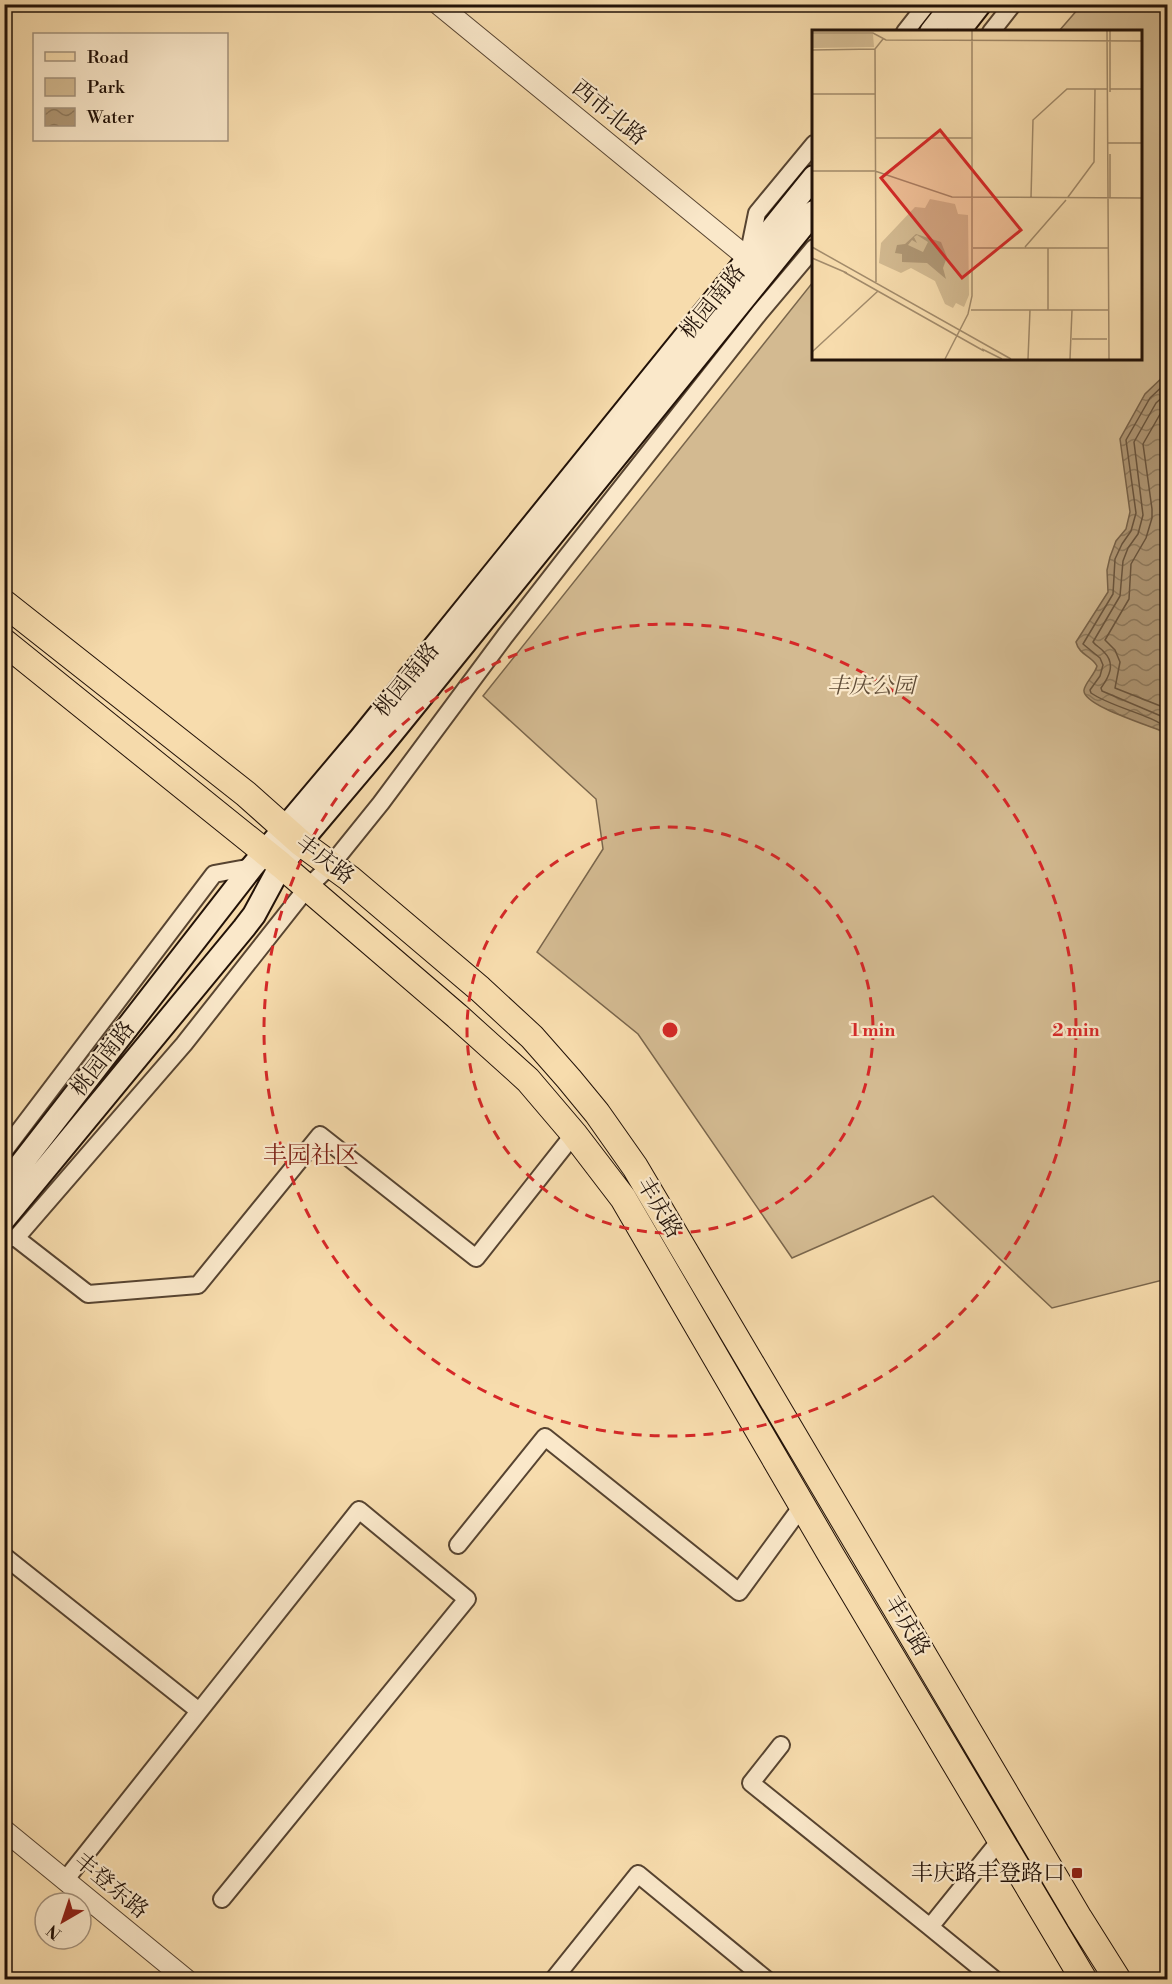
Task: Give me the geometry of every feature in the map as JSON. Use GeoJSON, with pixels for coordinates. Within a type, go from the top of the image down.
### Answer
{"type":"FeatureCollection","features":[{"type":"Feature","properties":{"kind":"main road"},"geometry":{"type":"LineString","coordinates":[[934,30],[953,4]]}},
{"type":"Feature","properties":{"kind":"main road"},"geometry":{"type":"LineString","coordinates":[[960,30],[980,4]]}},
{"type":"Feature","properties":{"kind":"main road","name":"桃园南路"},"geometry":{"type":"LineString","coordinates":[[292,836],[360,739],[812,178]]}},
{"type":"Feature","properties":{"kind":"main road","name":"桃园南路"},"geometry":{"type":"LineString","coordinates":[[4,1186],[265,862],[292,836],[812,213]]}},
{"type":"Feature","properties":{"kind":"main road","name":"丰庆路"},"geometry":{"type":"LineString","coordinates":[[4,603],[228,779],[266,810],[292,836],[332,865],[480,989],[532,1037],[597,1113],[635,1167],[1079,1918],[1118,1980]]}},
{"type":"Feature","properties":{"kind":"main road","name":"丰庆路"},"geometry":{"type":"LineString","coordinates":[[4,642],[265,862],[307,888],[508,1061],[528,1080],[574,1134],[623,1198],[802,1506],[1084,1980]]}},
{"type":"Feature","properties":{"kind":"main road","name":"桃园南路"},"geometry":{"type":"LineString","coordinates":[[8,1232],[254,915],[265,862]]}},
{"type":"Feature","properties":{"kind":"street","name":"西市北路"},"geometry":{"type":"LineString","coordinates":[[438,4],[748,258]]}},
{"type":"Feature","properties":{"kind":"street"},"geometry":{"type":"LineString","coordinates":[[907,30],[927,4]]}},
{"type":"Feature","properties":{"kind":"street"},"geometry":{"type":"LineString","coordinates":[[993,30],[1013,4]]}},
{"type":"Feature","properties":{"kind":"street"},"geometry":{"type":"LineString","coordinates":[[748,258],[757,213],[812,145]]}},
{"type":"Feature","properties":{"kind":"street"},"geometry":{"type":"LineString","coordinates":[[574,1134],[476,1258],[320,1135],[198,1285],[88,1294],[8,1232],[184,1044],[307,888],[332,865],[558,567],[812,249]]}},
{"type":"Feature","properties":{"kind":"street"},"geometry":{"type":"LineString","coordinates":[[4,1151],[214,874],[265,862]]}},
{"type":"Feature","properties":{"kind":"street"},"geometry":{"type":"LineString","coordinates":[[458,1545],[545,1437],[739,1592],[802,1506]]}},
{"type":"Feature","properties":{"kind":"street"},"geometry":{"type":"LineString","coordinates":[[66,1879],[359,1510],[467,1599],[222,1899]]}},
{"type":"Feature","properties":{"kind":"street"},"geometry":{"type":"LineString","coordinates":[[4,1556],[199,1711]]}},
{"type":"Feature","properties":{"kind":"street"},"geometry":{"type":"LineString","coordinates":[[781,1745],[751,1783],[994,1980]]}},
{"type":"Feature","properties":{"kind":"street","name":"丰登东路"},"geometry":{"type":"LineString","coordinates":[[4,1830],[187,1980]]}},
{"type":"Feature","properties":{"kind":"street"},"geometry":{"type":"LineString","coordinates":[[930,1927],[1001,1839]]}},
{"type":"Feature","properties":{"kind":"street"},"geometry":{"type":"LineString","coordinates":[[553,1980],[638,1874],[767,1980]]}},
{"type":"Feature","properties":{"kind":"green space","name":"丰庆公园"},"geometry":{"type":"Polygon","coordinates":[[[1073,5],[1167,5],[1167,1279],[1052,1308],[933,1196],[792,1258],[638,1034],[537,952],[603,849],[596,799],[483,696],[812,283],[812,360],[1142,360],[1142,30],[1060,30],[1078,9],[1073,5]]]}},
{"type":"Feature","properties":{"kind":"water"},"geometry":{"type":"Polygon","coordinates":[[[1167,373],[1167,738],[1161,731],[1104,708],[1086,696],[1085,687],[1097,666],[1080,650],[1076,642],[1108,592],[1107,570],[1110,557],[1116,541],[1126,529],[1130,512],[1120,439],[1145,394],[1167,373]]]}},
{"type":"Feature","properties":{"kind":"place","name":"丰庆路丰登路口"},"geometry":{"type":"Point","coordinates":[1077,1873]}},
{"type":"Feature","properties":{"kind":"district","name":"丰园社区"},"geometry":{"type":"Point","coordinates":[311,1156]}}]}
